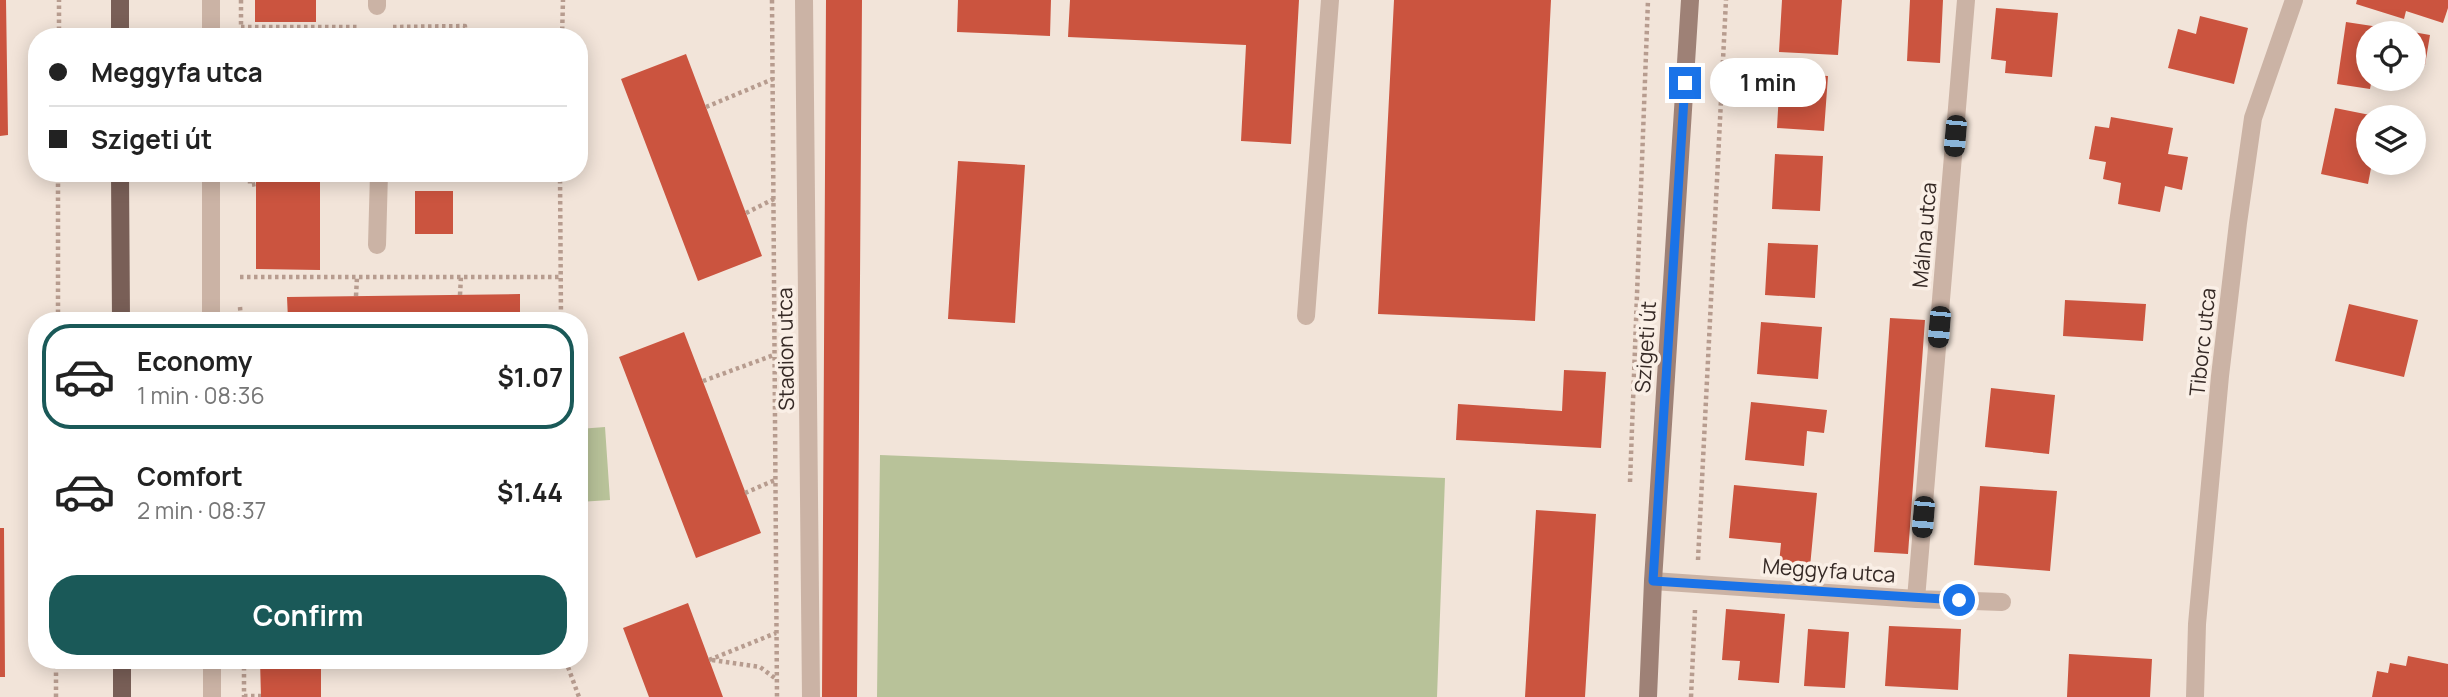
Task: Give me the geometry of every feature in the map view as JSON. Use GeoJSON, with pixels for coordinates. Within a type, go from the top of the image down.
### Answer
{"type":"FeatureCollection","features":[{"type":"Feature","properties":{"kind":"main road"},"geometry":{"type":"LineString","coordinates":[[120,0],[120,28]]}},
{"type":"Feature","properties":{"kind":"main road"},"geometry":{"type":"LineString","coordinates":[[120,182],[121,312]]}},
{"type":"Feature","properties":{"kind":"main road"},"geometry":{"type":"LineString","coordinates":[[122,669],[122,697]]}},
{"type":"Feature","properties":{"kind":"street"},"geometry":{"type":"LineString","coordinates":[[211,0],[211,28]]}},
{"type":"Feature","properties":{"kind":"street","name":"Stadion utca"},"geometry":{"type":"LineString","coordinates":[[804,0],[811,697]]}},
{"type":"Feature","properties":{"kind":"street"},"geometry":{"type":"LineString","coordinates":[[1306,316],[1330,0]]}},
{"type":"Feature","properties":{"kind":"street","name":"Szigeti út"},"geometry":{"type":"LineString","coordinates":[[1648,697],[1690,0]]}},
{"type":"Feature","properties":{"kind":"street","name":"Málna utca"},"geometry":{"type":"LineString","coordinates":[[1916,599],[1966,0]]}},
{"type":"Feature","properties":{"kind":"street","name":"Tiborc utca"},"geometry":{"type":"LineString","coordinates":[[2195,697],[2198,610],[2220,376],[2240,209],[2253,118],[2294,0]]}},
{"type":"Feature","properties":{"kind":"street"},"geometry":{"type":"LineString","coordinates":[[211,182],[211,312]]}},
{"type":"Feature","properties":{"kind":"street"},"geometry":{"type":"LineString","coordinates":[[377,245],[379,182]]}},
{"type":"Feature","properties":{"kind":"street","name":"Meggyfa utca"},"geometry":{"type":"LineString","coordinates":[[1653,581],[1916,599],[2002,602]]}},
{"type":"Feature","properties":{"kind":"street"},"geometry":{"type":"LineString","coordinates":[[212,669],[212,697]]}},
{"type":"Feature","properties":{"kind":"path"},"geometry":{"type":"LineString","coordinates":[[59,0],[59,28]]}},
{"type":"Feature","properties":{"kind":"path"},"geometry":{"type":"LineString","coordinates":[[241,0],[241,27],[365,27]]}},
{"type":"Feature","properties":{"kind":"path"},"geometry":{"type":"LineString","coordinates":[[562,28],[563,0]]}},
{"type":"Feature","properties":{"kind":"path"},"geometry":{"type":"LineString","coordinates":[[772,0],[777,697]]}},
{"type":"Feature","properties":{"kind":"path"},"geometry":{"type":"LineString","coordinates":[[1639,269],[1648,0]]}},
{"type":"Feature","properties":{"kind":"path"},"geometry":{"type":"LineString","coordinates":[[1691,697],[1726,0]]}},
{"type":"Feature","properties":{"kind":"path"},"geometry":{"type":"LineString","coordinates":[[390,27],[465,28]]}},
{"type":"Feature","properties":{"kind":"path"},"geometry":{"type":"LineString","coordinates":[[706,107],[773,79]]}},
{"type":"Feature","properties":{"kind":"path"},"geometry":{"type":"LineString","coordinates":[[58,182],[58,312]]}},
{"type":"Feature","properties":{"kind":"path"},"geometry":{"type":"LineString","coordinates":[[250,182],[250,185],[256,184]]}},
{"type":"Feature","properties":{"kind":"path"},"geometry":{"type":"LineString","coordinates":[[560,182],[561,312]]}},
{"type":"Feature","properties":{"kind":"path"},"geometry":{"type":"LineString","coordinates":[[746,213],[774,199]]}},
{"type":"Feature","properties":{"kind":"path"},"geometry":{"type":"LineString","coordinates":[[356,296],[357,276]]}},
{"type":"Feature","properties":{"kind":"path"},"geometry":{"type":"LineString","coordinates":[[460,295],[461,276]]}},
{"type":"Feature","properties":{"kind":"path"},"geometry":{"type":"LineString","coordinates":[[240,277],[560,277]]}},
{"type":"Feature","properties":{"kind":"path"},"geometry":{"type":"LineString","coordinates":[[703,381],[774,355]]}},
{"type":"Feature","properties":{"kind":"path"},"geometry":{"type":"LineString","coordinates":[[746,494],[775,480]]}},
{"type":"Feature","properties":{"kind":"path"},"geometry":{"type":"LineString","coordinates":[[776,633],[709,660],[760,667],[777,680]]}},
{"type":"Feature","properties":{"kind":"path"},"geometry":{"type":"LineString","coordinates":[[56,669],[56,697]]}},
{"type":"Feature","properties":{"kind":"path"},"geometry":{"type":"LineString","coordinates":[[244,669],[244,697],[261,696]]}},
{"type":"Feature","properties":{"kind":"path"},"geometry":{"type":"LineString","coordinates":[[569,669],[579,697]]}},
{"type":"Feature","properties":{"kind":"green space"},"geometry":{"type":"Polygon","coordinates":[[[605,427],[610,500],[588,501],[588,428],[605,427]]]}},
{"type":"Feature","properties":{"kind":"green space"},"geometry":{"type":"Polygon","coordinates":[[[880,455],[1445,478],[1437,697],[877,697],[880,455]]]}},
{"type":"Feature","properties":{"kind":"building"},"geometry":{"type":"Polygon","coordinates":[[[0,0],[6,0],[8,135],[0,136],[0,0]]]}},
{"type":"Feature","properties":{"kind":"building"},"geometry":{"type":"Polygon","coordinates":[[[255,0],[316,0],[316,22],[255,22],[255,0]]]}},
{"type":"Feature","properties":{"kind":"building"},"geometry":{"type":"Polygon","coordinates":[[[826,0],[862,0],[857,697],[822,697],[826,0]]]}},
{"type":"Feature","properties":{"kind":"building"},"geometry":{"type":"Polygon","coordinates":[[[958,0],[1051,0],[1050,36],[957,32],[958,0]]]}},
{"type":"Feature","properties":{"kind":"building"},"geometry":{"type":"Polygon","coordinates":[[[1070,0],[1299,0],[1291,144],[1241,141],[1246,45],[1068,37],[1070,0]]]}},
{"type":"Feature","properties":{"kind":"building"},"geometry":{"type":"Polygon","coordinates":[[[1394,0],[1551,0],[1535,321],[1378,314],[1394,0]]]}},
{"type":"Feature","properties":{"kind":"building"},"geometry":{"type":"Polygon","coordinates":[[[1782,0],[1842,0],[1838,55],[1779,52],[1782,0]]]}},
{"type":"Feature","properties":{"kind":"building"},"geometry":{"type":"Polygon","coordinates":[[[1910,0],[1943,0],[1940,63],[1907,61],[1910,0]]]}},
{"type":"Feature","properties":{"kind":"building"},"geometry":{"type":"Polygon","coordinates":[[[2357,0],[2448,0],[2448,8],[2443,23],[2406,11],[2404,19],[2356,4],[2357,0]]]}},
{"type":"Feature","properties":{"kind":"building"},"geometry":{"type":"Polygon","coordinates":[[[1996,8],[2058,13],[2052,77],[2005,73],[2006,61],[1991,59],[1996,8]]]}},
{"type":"Feature","properties":{"kind":"building"},"geometry":{"type":"Polygon","coordinates":[[[2200,16],[2248,28],[2234,84],[2168,68],[2178,29],[2196,34],[2200,16]]]}},
{"type":"Feature","properties":{"kind":"building"},"geometry":{"type":"Polygon","coordinates":[[[2346,22],[2356,24],[2356,87],[2337,84],[2346,22]]]}},
{"type":"Feature","properties":{"kind":"building"},"geometry":{"type":"Polygon","coordinates":[[[2426,34],[2430,35],[2426,59],[2426,34]]]}},
{"type":"Feature","properties":{"kind":"building"},"geometry":{"type":"Polygon","coordinates":[[[686,54],[762,256],[698,281],[621,79],[686,54]]]}},
{"type":"Feature","properties":{"kind":"building"},"geometry":{"type":"Polygon","coordinates":[[[1780,74],[1828,76],[1824,131],[1777,128],[1780,74]]]}},
{"type":"Feature","properties":{"kind":"building"},"geometry":{"type":"Polygon","coordinates":[[[2335,108],[2356,112],[2356,175],[2370,175],[2368,184],[2321,174],[2335,108]]]}},
{"type":"Feature","properties":{"kind":"building"},"geometry":{"type":"Polygon","coordinates":[[[2111,117],[2173,128],[2168,154],[2188,157],[2182,190],[2165,186],[2160,212],[2118,204],[2121,183],[2103,179],[2106,162],[2089,159],[2095,126],[2109,128],[2111,117]]]}},
{"type":"Feature","properties":{"kind":"building"},"geometry":{"type":"Polygon","coordinates":[[[1775,154],[1823,156],[1820,211],[1772,209],[1775,154]]]}},
{"type":"Feature","properties":{"kind":"building"},"geometry":{"type":"Polygon","coordinates":[[[958,161],[1025,165],[1015,323],[948,319],[958,161]]]}},
{"type":"Feature","properties":{"kind":"building"},"geometry":{"type":"Polygon","coordinates":[[[256,182],[320,182],[320,270],[256,269],[256,182]]]}},
{"type":"Feature","properties":{"kind":"building"},"geometry":{"type":"Polygon","coordinates":[[[415,191],[453,191],[453,234],[415,234],[415,191]]]}},
{"type":"Feature","properties":{"kind":"building"},"geometry":{"type":"Polygon","coordinates":[[[1768,243],[1818,245],[1815,298],[1765,295],[1768,243]]]}},
{"type":"Feature","properties":{"kind":"building"},"geometry":{"type":"Polygon","coordinates":[[[520,294],[520,312],[288,312],[287,297],[520,294]]]}},
{"type":"Feature","properties":{"kind":"building"},"geometry":{"type":"Polygon","coordinates":[[[2065,300],[2146,304],[2143,341],[2063,336],[2065,300]]]}},
{"type":"Feature","properties":{"kind":"building"},"geometry":{"type":"Polygon","coordinates":[[[2349,304],[2418,320],[2404,377],[2335,361],[2349,304]]]}},
{"type":"Feature","properties":{"kind":"building"},"geometry":{"type":"Polygon","coordinates":[[[1890,318],[1925,320],[1908,554],[1874,552],[1890,318]]]}},
{"type":"Feature","properties":{"kind":"building"},"geometry":{"type":"Polygon","coordinates":[[[1761,322],[1822,327],[1818,379],[1757,374],[1761,322]]]}},
{"type":"Feature","properties":{"kind":"building"},"geometry":{"type":"Polygon","coordinates":[[[684,332],[761,533],[696,558],[619,357],[684,332]]]}},
{"type":"Feature","properties":{"kind":"building"},"geometry":{"type":"Polygon","coordinates":[[[1564,370],[1606,372],[1601,448],[1456,440],[1458,404],[1562,411],[1564,370]]]}},
{"type":"Feature","properties":{"kind":"building"},"geometry":{"type":"Polygon","coordinates":[[[1991,388],[2055,395],[2049,454],[1985,447],[1991,388]]]}},
{"type":"Feature","properties":{"kind":"building"},"geometry":{"type":"Polygon","coordinates":[[[1751,402],[1827,410],[1824,433],[1807,431],[1804,466],[1745,460],[1751,402]]]}},
{"type":"Feature","properties":{"kind":"building"},"geometry":{"type":"Polygon","coordinates":[[[1734,485],[1817,493],[1810,567],[1779,564],[1781,543],[1729,538],[1734,485]]]}},
{"type":"Feature","properties":{"kind":"building"},"geometry":{"type":"Polygon","coordinates":[[[1980,486],[2057,491],[2050,571],[1974,565],[1980,486]]]}},
{"type":"Feature","properties":{"kind":"building"},"geometry":{"type":"Polygon","coordinates":[[[1536,510],[1596,514],[1585,697],[1525,697],[1536,510]]]}},
{"type":"Feature","properties":{"kind":"building"},"geometry":{"type":"Polygon","coordinates":[[[0,528],[4,528],[5,677],[0,677],[0,528]]]}},
{"type":"Feature","properties":{"kind":"building"},"geometry":{"type":"Polygon","coordinates":[[[688,603],[723,697],[649,697],[623,628],[688,603]]]}},
{"type":"Feature","properties":{"kind":"building"},"geometry":{"type":"Polygon","coordinates":[[[1726,609],[1785,614],[1779,683],[1738,680],[1740,661],[1722,660],[1726,609]]]}},
{"type":"Feature","properties":{"kind":"building"},"geometry":{"type":"Polygon","coordinates":[[[1889,626],[1961,629],[1958,690],[1885,686],[1889,626]]]}},
{"type":"Feature","properties":{"kind":"building"},"geometry":{"type":"Polygon","coordinates":[[[1808,629],[1849,632],[1845,688],[1804,686],[1808,629]]]}},
{"type":"Feature","properties":{"kind":"building"},"geometry":{"type":"Polygon","coordinates":[[[2069,654],[2152,659],[2150,697],[2067,697],[2069,654]]]}},
{"type":"Feature","properties":{"kind":"building"},"geometry":{"type":"Polygon","coordinates":[[[2408,656],[2448,664],[2448,697],[2372,697],[2377,671],[2388,673],[2390,663],[2406,666],[2408,656]]]}},
{"type":"Feature","properties":{"kind":"building"},"geometry":{"type":"Polygon","coordinates":[[[260,669],[321,669],[321,697],[261,697],[260,669]]]}},
{"type":"Feature","properties":{"kind":"route"},"geometry":{"type":"LineString","coordinates":[[1685,83],[1653,581],[1959,600]]}}]}
